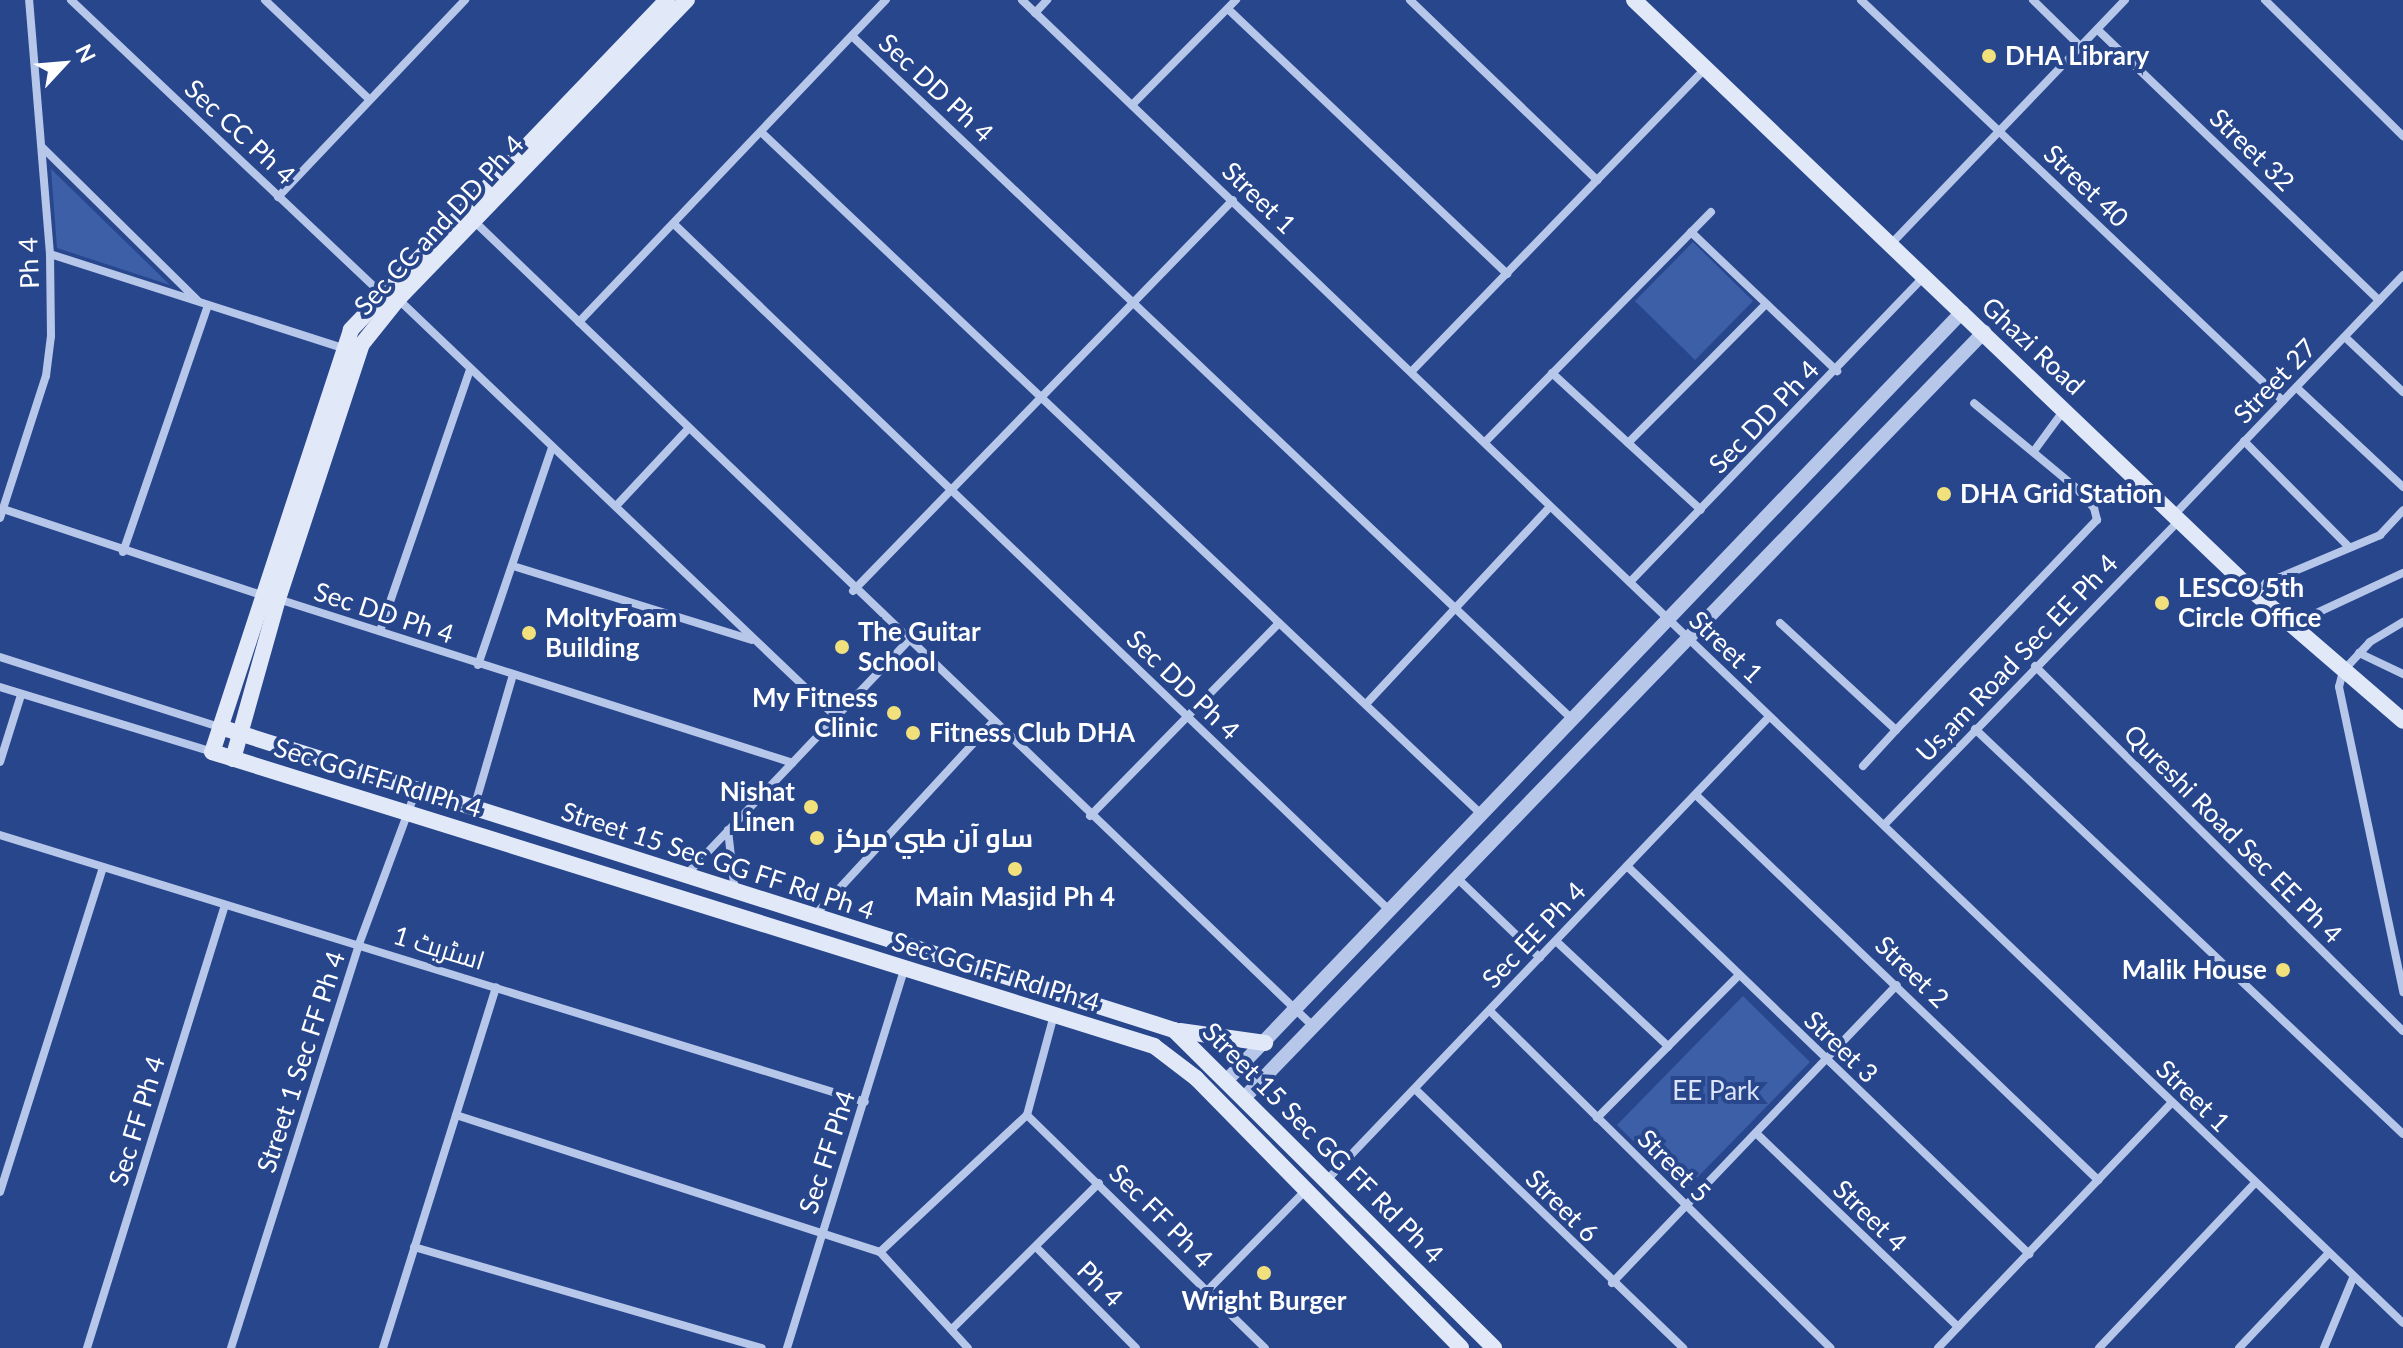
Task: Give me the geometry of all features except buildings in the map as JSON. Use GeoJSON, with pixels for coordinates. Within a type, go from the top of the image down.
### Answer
{"type":"FeatureCollection","features":[{"type":"Feature","properties":{"kind":"main road","name":"Sec CC and DD Ph 4"},"geometry":{"type":"LineString","coordinates":[[233,759],[272,598],[342,348],[381,293],[667,0]]}},
{"type":"Feature","properties":{"kind":"main road","name":"Sec CC and DD Ph 4"},"geometry":{"type":"LineString","coordinates":[[212,752],[272,598],[362,344],[398,299],[687,0]]}},
{"type":"Feature","properties":{"kind":"main road","name":"Ghazi Road"},"geometry":{"type":"LineString","coordinates":[[1634,0],[2295,631],[2403,721]]}},
{"type":"Feature","properties":{"kind":"main road","name":"Street 15 Sec GG FF Rd Ph 4"},"geometry":{"type":"LineString","coordinates":[[220,727],[1174,1030],[1228,1079],[1494,1348]]}},
{"type":"Feature","properties":{"kind":"main road","name":"Sec GG FF Rd Ph 4"},"geometry":{"type":"LineString","coordinates":[[212,752],[1054,1015],[1168,1054],[1461,1348]]}},
{"type":"Feature","properties":{"kind":"main road"},"geometry":{"type":"LineString","coordinates":[[737,916],[739,893]]}},
{"type":"Feature","properties":{"kind":"main road"},"geometry":{"type":"LineString","coordinates":[[1174,1030],[1265,1043]]}},
{"type":"Feature","properties":{"kind":"street","name":"Ph 4"},"geometry":{"type":"LineString","coordinates":[[2,513],[46,376],[50,254],[29,0]]}},
{"type":"Feature","properties":{"kind":"street","name":"Sec CC Ph 4"},"geometry":{"type":"LineString","coordinates":[[71,0],[381,293]]}},
{"type":"Feature","properties":{"kind":"street"},"geometry":{"type":"LineString","coordinates":[[265,0],[369,99]]}},
{"type":"Feature","properties":{"kind":"street"},"geometry":{"type":"LineString","coordinates":[[579,322],[886,0]]}},
{"type":"Feature","properties":{"kind":"street","name":"Street 1"},"geometry":{"type":"LineString","coordinates":[[1022,0],[1486,441],[1550,507],[2403,1323]]}},
{"type":"Feature","properties":{"kind":"street"},"geometry":{"type":"LineString","coordinates":[[1035,13],[1047,0]]}},
{"type":"Feature","properties":{"kind":"street"},"geometry":{"type":"LineString","coordinates":[[1132,105],[1236,0]]}},
{"type":"Feature","properties":{"kind":"street"},"geometry":{"type":"LineString","coordinates":[[1410,0],[1597,180]]}},
{"type":"Feature","properties":{"kind":"street","name":"Street 40"},"geometry":{"type":"LineString","coordinates":[[1861,0],[2283,401]]}},
{"type":"Feature","properties":{"kind":"street"},"geometry":{"type":"LineString","coordinates":[[2033,0],[2081,47]]}},
{"type":"Feature","properties":{"kind":"street"},"geometry":{"type":"LineString","coordinates":[[1891,244],[1997,129],[2125,0]]}},
{"type":"Feature","properties":{"kind":"street"},"geometry":{"type":"LineString","coordinates":[[2265,0],[2403,136]]}},
{"type":"Feature","properties":{"kind":"street"},"geometry":{"type":"LineString","coordinates":[[278,197],[459,2]]}},
{"type":"Feature","properties":{"kind":"street"},"geometry":{"type":"LineString","coordinates":[[1228,9],[1507,274]]}},
{"type":"Feature","properties":{"kind":"street","name":"Street 32"},"geometry":{"type":"LineString","coordinates":[[2098,30],[2379,300]]}},
{"type":"Feature","properties":{"kind":"street","name":"Sec DD Ph 4"},"geometry":{"type":"LineString","coordinates":[[852,36],[1133,299],[1454,610],[1570,717]]}},
{"type":"Feature","properties":{"kind":"street"},"geometry":{"type":"LineString","coordinates":[[1412,371],[1706,68]]}},
{"type":"Feature","properties":{"kind":"street"},"geometry":{"type":"LineString","coordinates":[[761,132],[1481,814]]}},
{"type":"Feature","properties":{"kind":"street"},"geometry":{"type":"LineString","coordinates":[[41,147],[204,303]]}},
{"type":"Feature","properties":{"kind":"street"},"geometry":{"type":"LineString","coordinates":[[853,591],[1133,299],[1233,200]]}},
{"type":"Feature","properties":{"kind":"street"},"geometry":{"type":"LineString","coordinates":[[1486,441],[1711,212]]}},
{"type":"Feature","properties":{"kind":"street"},"geometry":{"type":"LineString","coordinates":[[475,222],[853,591],[1314,1027]]}},
{"type":"Feature","properties":{"kind":"street","name":"Sec DD Ph 4"},"geometry":{"type":"LineString","coordinates":[[674,224],[1389,910]]}},
{"type":"Feature","properties":{"kind":"street"},"geometry":{"type":"LineString","coordinates":[[1691,232],[1837,371]]}},
{"type":"Feature","properties":{"kind":"street"},"geometry":{"type":"LineString","coordinates":[[50,254],[342,348]]}},
{"type":"Feature","properties":{"kind":"street","name":"Street 27"},"geometry":{"type":"LineString","coordinates":[[2177,518],[2244,441],[2403,275]]}},
{"type":"Feature","properties":{"kind":"street","name":"Sec DD Ph 4"},"geometry":{"type":"LineString","coordinates":[[1630,582],[1837,371],[1924,277]]}},
{"type":"Feature","properties":{"kind":"street"},"geometry":{"type":"LineString","coordinates":[[2395,283],[2403,291]]}},
{"type":"Feature","properties":{"kind":"street"},"geometry":{"type":"LineString","coordinates":[[398,299],[836,717]]}},
{"type":"Feature","properties":{"kind":"street"},"geometry":{"type":"LineString","coordinates":[[123,552],[204,303]]}},
{"type":"Feature","properties":{"kind":"street"},"geometry":{"type":"LineString","coordinates":[[1628,443],[1766,304]]}},
{"type":"Feature","properties":{"kind":"street"},"geometry":{"type":"LineString","coordinates":[[1228,1079],[1297,1011],[1570,717],[1962,312]]}},
{"type":"Feature","properties":{"kind":"street"},"geometry":{"type":"LineString","coordinates":[[1245,1097],[1984,332]]}},
{"type":"Feature","properties":{"kind":"street"},"geometry":{"type":"LineString","coordinates":[[2345,337],[2403,392]]}},
{"type":"Feature","properties":{"kind":"street"},"geometry":{"type":"LineString","coordinates":[[380,631],[470,369]]}},
{"type":"Feature","properties":{"kind":"street"},"geometry":{"type":"LineString","coordinates":[[1552,373],[1701,510]]}},
{"type":"Feature","properties":{"kind":"street"},"geometry":{"type":"LineString","coordinates":[[2297,388],[2403,487]]}},
{"type":"Feature","properties":{"kind":"street"},"geometry":{"type":"LineString","coordinates":[[1863,766],[2097,520],[2094,508],[2034,451],[1974,403]]}},
{"type":"Feature","properties":{"kind":"street"},"geometry":{"type":"LineString","coordinates":[[2034,451],[2065,410]]}},
{"type":"Feature","properties":{"kind":"street"},"geometry":{"type":"LineString","coordinates":[[616,506],[688,429]]}},
{"type":"Feature","properties":{"kind":"street"},"geometry":{"type":"LineString","coordinates":[[2244,441],[2349,547]]}},
{"type":"Feature","properties":{"kind":"street","name":"Sec DD Ph 4"},"geometry":{"type":"LineString","coordinates":[[478,665],[552,448]]}},
{"type":"Feature","properties":{"kind":"street"},"geometry":{"type":"LineString","coordinates":[[1366,704],[1550,507]]}},
{"type":"Feature","properties":{"kind":"street"},"geometry":{"type":"LineString","coordinates":[[2256,594],[2266,583],[2380,535],[2403,510]]}},
{"type":"Feature","properties":{"kind":"street"},"geometry":{"type":"LineString","coordinates":[[2,513],[272,598]]}},
{"type":"Feature","properties":{"kind":"street","name":"Us,am Road Sec EE Ph 4"},"geometry":{"type":"LineString","coordinates":[[1884,825],[2177,518]]}},
{"type":"Feature","properties":{"kind":"street"},"geometry":{"type":"LineString","coordinates":[[513,566],[753,640]]}},
{"type":"Feature","properties":{"kind":"street"},"geometry":{"type":"LineString","coordinates":[[2295,631],[2308,617],[2403,573]]}},
{"type":"Feature","properties":{"kind":"street","name":"Sec DD Ph 4"},"geometry":{"type":"LineString","coordinates":[[272,598],[793,763]]}},
{"type":"Feature","properties":{"kind":"street"},"geometry":{"type":"LineString","coordinates":[[2403,622],[2359,653],[2343,671],[2339,687],[2403,992]]}},
{"type":"Feature","properties":{"kind":"street"},"geometry":{"type":"LineString","coordinates":[[1090,816],[1279,623]]}},
{"type":"Feature","properties":{"kind":"street"},"geometry":{"type":"LineString","coordinates":[[1780,623],[1896,730]]}},
{"type":"Feature","properties":{"kind":"street"},"geometry":{"type":"LineString","coordinates":[[685,875],[907,642]]}},
{"type":"Feature","properties":{"kind":"street"},"geometry":{"type":"LineString","coordinates":[[2359,653],[2403,674]]}},
{"type":"Feature","properties":{"kind":"street","name":"Street 15 Sec GG FF Rd Ph 4"},"geometry":{"type":"LineString","coordinates":[[0,657],[220,727]]}},
{"type":"Feature","properties":{"kind":"street","name":"Qureshi Road Sec EE Ph 4"},"geometry":{"type":"LineString","coordinates":[[2035,666],[2403,1031]]}},
{"type":"Feature","properties":{"kind":"street"},"geometry":{"type":"LineString","coordinates":[[474,809],[513,675]]}},
{"type":"Feature","properties":{"kind":"street","name":"Sec GG FF Rd Ph 4"},"geometry":{"type":"LineString","coordinates":[[0,687],[212,752]]}},
{"type":"Feature","properties":{"kind":"street"},"geometry":{"type":"LineString","coordinates":[[0,762],[21,695]]}},
{"type":"Feature","properties":{"kind":"street","name":"Sec EE Ph 4"},"geometry":{"type":"LineString","coordinates":[[1327,1180],[1769,717]]}},
{"type":"Feature","properties":{"kind":"street"},"geometry":{"type":"LineString","coordinates":[[814,917],[992,723]]}},
{"type":"Feature","properties":{"kind":"street"},"geometry":{"type":"LineString","coordinates":[[1975,729],[2403,1134]]}},
{"type":"Feature","properties":{"kind":"street","name":"Street 1 Sec FF Ph 4"},"geometry":{"type":"LineString","coordinates":[[231,1348],[359,944],[416,791]]}},
{"type":"Feature","properties":{"kind":"street","name":"Street 2"},"geometry":{"type":"LineString","coordinates":[[1696,795],[2098,1180]]}},
{"type":"Feature","properties":{"kind":"street"},"geometry":{"type":"LineString","coordinates":[[728,830],[739,893]]}},
{"type":"Feature","properties":{"kind":"street","name":"اسٹریٹ 1"},"geometry":{"type":"LineString","coordinates":[[0,835],[865,1102]]}},
{"type":"Feature","properties":{"kind":"street","name":"Street 3"},"geometry":{"type":"LineString","coordinates":[[1627,866],[2029,1254]]}},
{"type":"Feature","properties":{"kind":"street"},"geometry":{"type":"LineString","coordinates":[[0,1192],[103,867]]}},
{"type":"Feature","properties":{"kind":"street"},"geometry":{"type":"LineString","coordinates":[[1457,878],[1540,958]]}},
{"type":"Feature","properties":{"kind":"street","name":"Sec FF Ph 4"},"geometry":{"type":"LineString","coordinates":[[87,1348],[225,905]]}},
{"type":"Feature","properties":{"kind":"street"},"geometry":{"type":"LineString","coordinates":[[1556,941],[1668,1046]]}},
{"type":"Feature","properties":{"kind":"street"},"geometry":{"type":"LineString","coordinates":[[2392,945],[2403,943]]}},
{"type":"Feature","properties":{"kind":"street","name":"Sec FF Ph4"},"geometry":{"type":"LineString","coordinates":[[787,1348],[904,969]]}},
{"type":"Feature","properties":{"kind":"street"},"geometry":{"type":"LineString","coordinates":[[1597,1118],[1738,976]]}},
{"type":"Feature","properties":{"kind":"street"},"geometry":{"type":"LineString","coordinates":[[1612,1283],[1897,985]]}},
{"type":"Feature","properties":{"kind":"street"},"geometry":{"type":"LineString","coordinates":[[383,1348],[496,987]]}},
{"type":"Feature","properties":{"kind":"street","name":"Street 5"},"geometry":{"type":"LineString","coordinates":[[1490,1011],[1830,1348]]}},
{"type":"Feature","properties":{"kind":"street"},"geometry":{"type":"LineString","coordinates":[[880,1252],[1027,1115],[1054,1015]]}},
{"type":"Feature","properties":{"kind":"street","name":"Street 6"},"geometry":{"type":"LineString","coordinates":[[1415,1089],[1612,1283],[1683,1348]]}},
{"type":"Feature","properties":{"kind":"street"},"geometry":{"type":"LineString","coordinates":[[1938,1348],[2171,1103]]}},
{"type":"Feature","properties":{"kind":"street"},"geometry":{"type":"LineString","coordinates":[[456,1115],[823,1231],[880,1252],[968,1348]]}},
{"type":"Feature","properties":{"kind":"street","name":"Sec FF Ph 4"},"geometry":{"type":"LineString","coordinates":[[1027,1115],[1265,1348]]}},
{"type":"Feature","properties":{"kind":"street","name":"Street 4"},"geometry":{"type":"LineString","coordinates":[[1756,1133],[1958,1327]]}},
{"type":"Feature","properties":{"kind":"street"},"geometry":{"type":"LineString","coordinates":[[952,1329],[1099,1183]]}},
{"type":"Feature","properties":{"kind":"street"},"geometry":{"type":"LineString","coordinates":[[2099,1348],[2255,1183]]}},
{"type":"Feature","properties":{"kind":"street"},"geometry":{"type":"LineString","coordinates":[[1207,1291],[1305,1191]]}},
{"type":"Feature","properties":{"kind":"street"},"geometry":{"type":"LineString","coordinates":[[414,1247],[762,1348]]}},
{"type":"Feature","properties":{"kind":"street","name":"Ph 4"},"geometry":{"type":"LineString","coordinates":[[1036,1247],[1136,1348]]}},
{"type":"Feature","properties":{"kind":"street"},"geometry":{"type":"LineString","coordinates":[[2239,1348],[2328,1254]]}},
{"type":"Feature","properties":{"kind":"street"},"geometry":{"type":"LineString","coordinates":[[2324,1348],[2353,1278]]}},
{"type":"Feature","properties":{"kind":"green space"},"geometry":{"type":"Polygon","coordinates":[[[51,169],[170,285],[57,248],[51,169]]]}},
{"type":"Feature","properties":{"kind":"green space"},"geometry":{"type":"Polygon","coordinates":[[[1693,242],[1753,301],[1695,360],[1635,301],[1693,242]]]}},
{"type":"Feature","properties":{"kind":"green space","name":"EE Park"},"geometry":{"type":"Polygon","coordinates":[[[1743,996],[1810,1062],[1684,1191],[1617,1125],[1743,996]]]}},
{"type":"Feature","properties":{"kind":"place","name":"DHA Library"},"geometry":{"type":"Point","coordinates":[1989,56]}},
{"type":"Feature","properties":{"kind":"place","name":"DHA Grid Station"},"geometry":{"type":"Point","coordinates":[1944,494]}},
{"type":"Feature","properties":{"kind":"place","name":"LESCO 5th Circle Office"},"geometry":{"type":"Point","coordinates":[2162,603]}},
{"type":"Feature","properties":{"kind":"place","name":"MoltyFoam Building"},"geometry":{"type":"Point","coordinates":[529,633]}},
{"type":"Feature","properties":{"kind":"place","name":"The Guitar School"},"geometry":{"type":"Point","coordinates":[842,647]}},
{"type":"Feature","properties":{"kind":"place","name":"My Fitness Clinic"},"geometry":{"type":"Point","coordinates":[894,713]}},
{"type":"Feature","properties":{"kind":"place","name":"Fitness Club DHA"},"geometry":{"type":"Point","coordinates":[913,733]}},
{"type":"Feature","properties":{"kind":"place","name":"Nishat Linen"},"geometry":{"type":"Point","coordinates":[811,807]}},
{"type":"Feature","properties":{"kind":"place","name":"ساو آن طبي مرکز"},"geometry":{"type":"Point","coordinates":[817,838]}},
{"type":"Feature","properties":{"kind":"place","name":"Main Masjid Ph 4"},"geometry":{"type":"Point","coordinates":[1015,869]}},
{"type":"Feature","properties":{"kind":"place","name":"Malik House"},"geometry":{"type":"Point","coordinates":[2283,970]}},
{"type":"Feature","properties":{"kind":"place","name":"Wright Burger"},"geometry":{"type":"Point","coordinates":[1264,1273]}}]}
